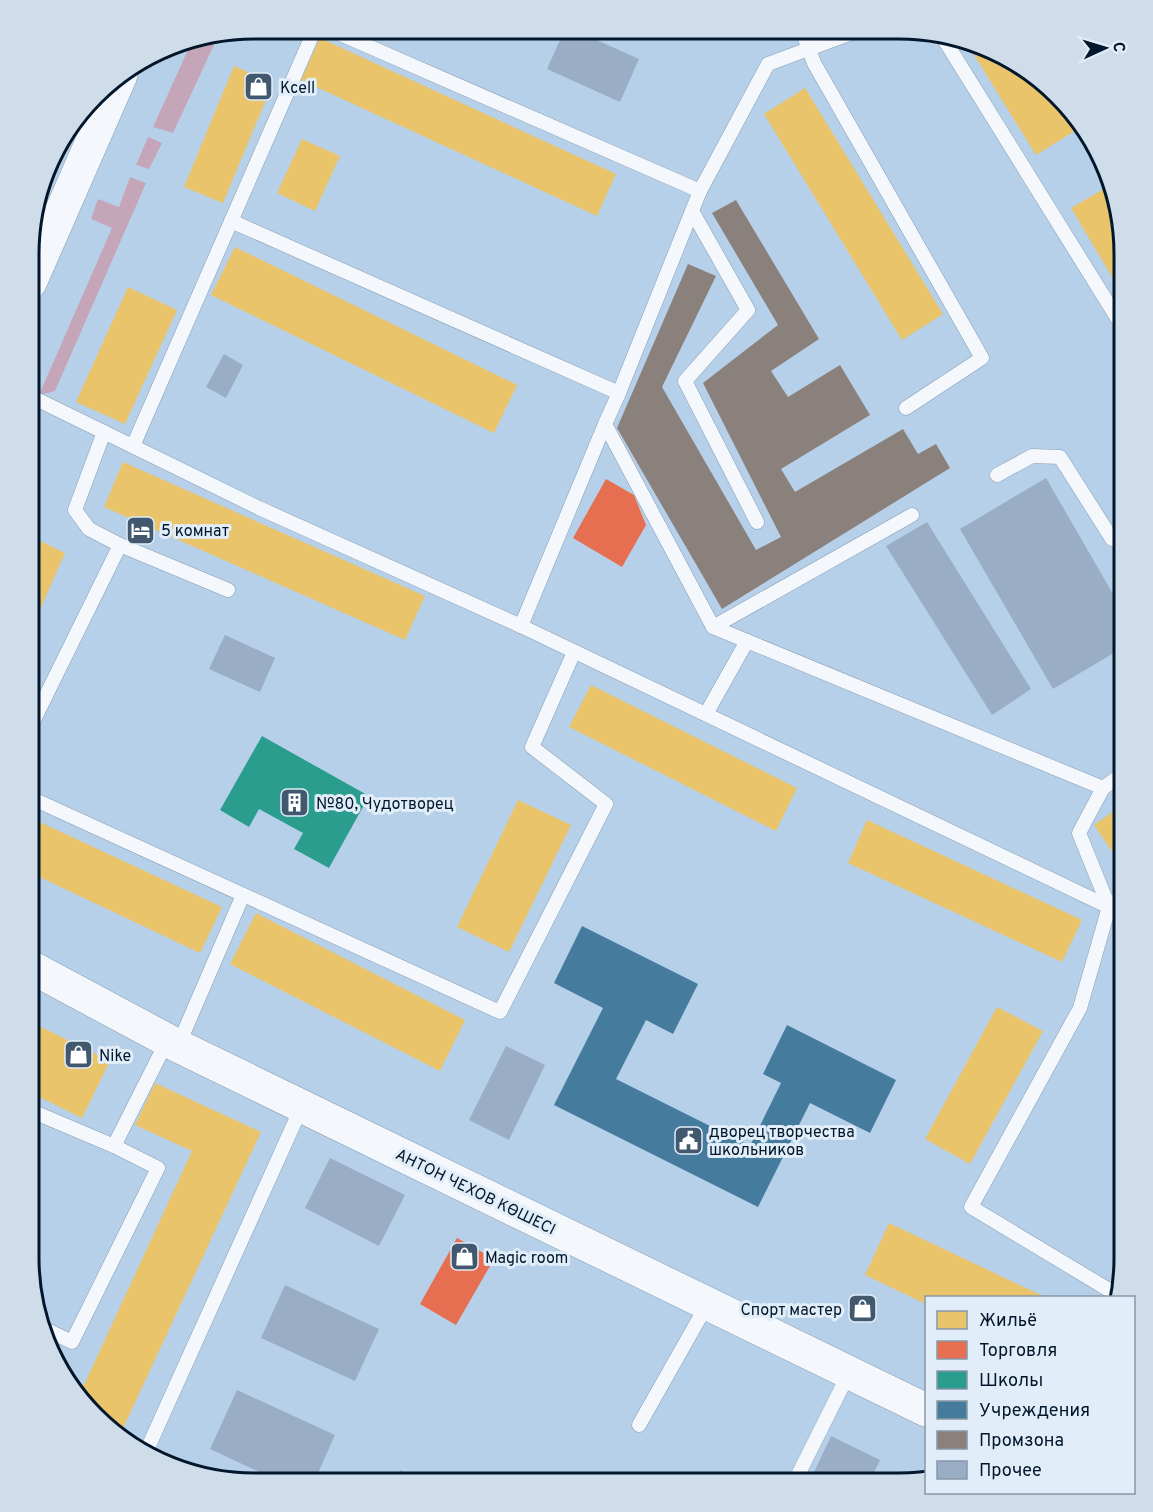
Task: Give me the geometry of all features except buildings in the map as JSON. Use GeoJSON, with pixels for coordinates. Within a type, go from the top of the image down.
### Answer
{"type":"FeatureCollection","features":[{"type":"Feature","properties":{"kind":"street"},"geometry":{"type":"LineString","coordinates":[[39,262],[114,90]]}},
{"type":"Feature","properties":{"kind":"street","name":"АНТОН ЧЕХОВ КӨШЕСІ"},"geometry":{"type":"LineString","coordinates":[[39,971],[173,1043],[925,1409]]}},
{"type":"Feature","properties":{"kind":"lane"},"geometry":{"type":"LineString","coordinates":[[133,446],[311,39]]}},
{"type":"Feature","properties":{"kind":"lane"},"geometry":{"type":"LineString","coordinates":[[352,39],[700,191]]}},
{"type":"Feature","properties":{"kind":"lane"},"geometry":{"type":"LineString","coordinates":[[805,39],[820,73],[982,357],[906,408]]}},
{"type":"Feature","properties":{"kind":"lane"},"geometry":{"type":"LineString","coordinates":[[521,626],[619,393],[700,191],[768,64],[834,39]]}},
{"type":"Feature","properties":{"kind":"lane"},"geometry":{"type":"LineString","coordinates":[[947,44],[1114,313]]}},
{"type":"Feature","properties":{"kind":"lane"},"geometry":{"type":"LineString","coordinates":[[692,212],[748,310],[685,381],[757,522]]}},
{"type":"Feature","properties":{"kind":"lane"},"geometry":{"type":"LineString","coordinates":[[231,221],[619,393]]}},
{"type":"Feature","properties":{"kind":"lane"},"geometry":{"type":"LineString","coordinates":[[39,400],[259,508],[521,626],[1108,907]]}},
{"type":"Feature","properties":{"kind":"lane"},"geometry":{"type":"LineString","coordinates":[[605,424],[713,627],[1103,788]]}},
{"type":"Feature","properties":{"kind":"lane"},"geometry":{"type":"LineString","coordinates":[[104,432],[75,510],[89,529],[120,545],[228,590]]}},
{"type":"Feature","properties":{"kind":"lane"},"geometry":{"type":"LineString","coordinates":[[997,475],[1032,456],[1060,457],[1112,539],[1114,538]]}},
{"type":"Feature","properties":{"kind":"lane"},"geometry":{"type":"LineString","coordinates":[[713,627],[912,515]]}},
{"type":"Feature","properties":{"kind":"lane"},"geometry":{"type":"LineString","coordinates":[[39,710],[120,545]]}},
{"type":"Feature","properties":{"kind":"lane"},"geometry":{"type":"LineString","coordinates":[[706,714],[747,641]]}},
{"type":"Feature","properties":{"kind":"lane"},"geometry":{"type":"LineString","coordinates":[[39,802],[500,1012],[606,804],[532,747],[574,651]]}},
{"type":"Feature","properties":{"kind":"lane"},"geometry":{"type":"LineString","coordinates":[[1108,907],[1079,833],[1103,788],[1114,780]]}},
{"type":"Feature","properties":{"kind":"lane"},"geometry":{"type":"LineString","coordinates":[[114,1146],[173,1043],[243,895]]}},
{"type":"Feature","properties":{"kind":"lane"},"geometry":{"type":"LineString","coordinates":[[1111,1291],[971,1208],[1080,1008],[1108,907],[1114,902]]}},
{"type":"Feature","properties":{"kind":"lane"},"geometry":{"type":"LineString","coordinates":[[149,1446],[302,1106]]}},
{"type":"Feature","properties":{"kind":"lane"},"geometry":{"type":"LineString","coordinates":[[39,1114],[114,1146],[158,1168],[72,1342],[52,1332]]}},
{"type":"Feature","properties":{"kind":"lane"},"geometry":{"type":"LineString","coordinates":[[639,1425],[708,1303]]}},
{"type":"Feature","properties":{"kind":"lane"},"geometry":{"type":"LineString","coordinates":[[799,1473],[849,1373]]}},
{"type":"Feature","properties":{"kind":"shaded area"},"geometry":{"type":"Polygon","coordinates":[[[215,43],[173,133],[153,127],[188,49],[215,43]]]}},
{"type":"Feature","properties":{"kind":"shaded area"},"geometry":{"type":"Polygon","coordinates":[[[148,137],[162,143],[149,169],[136,165],[148,137]]]}},
{"type":"Feature","properties":{"kind":"shaded area"},"geometry":{"type":"Polygon","coordinates":[[[130,177],[146,183],[55,391],[39,395],[112,228],[91,219],[98,199],[119,207],[130,177]]]}},
{"type":"Feature","properties":{"kind":"place","name":"Kcell"},"geometry":{"type":"Point","coordinates":[259,87]}},
{"type":"Feature","properties":{"kind":"place","name":"5 комнат"},"geometry":{"type":"Point","coordinates":[140,530]}},
{"type":"Feature","properties":{"kind":"place","name":"№80, Чудотворец"},"geometry":{"type":"Point","coordinates":[295,803]}},
{"type":"Feature","properties":{"kind":"place","name":"Nike"},"geometry":{"type":"Point","coordinates":[78,1055]}},
{"type":"Feature","properties":{"kind":"place","name":"дворец творчества школьников"},"geometry":{"type":"Point","coordinates":[688,1140]}},
{"type":"Feature","properties":{"kind":"place","name":"Magic room"},"geometry":{"type":"Point","coordinates":[464,1257]}},
{"type":"Feature","properties":{"kind":"place","name":"Спорт мастер"},"geometry":{"type":"Point","coordinates":[863,1309]}}]}
